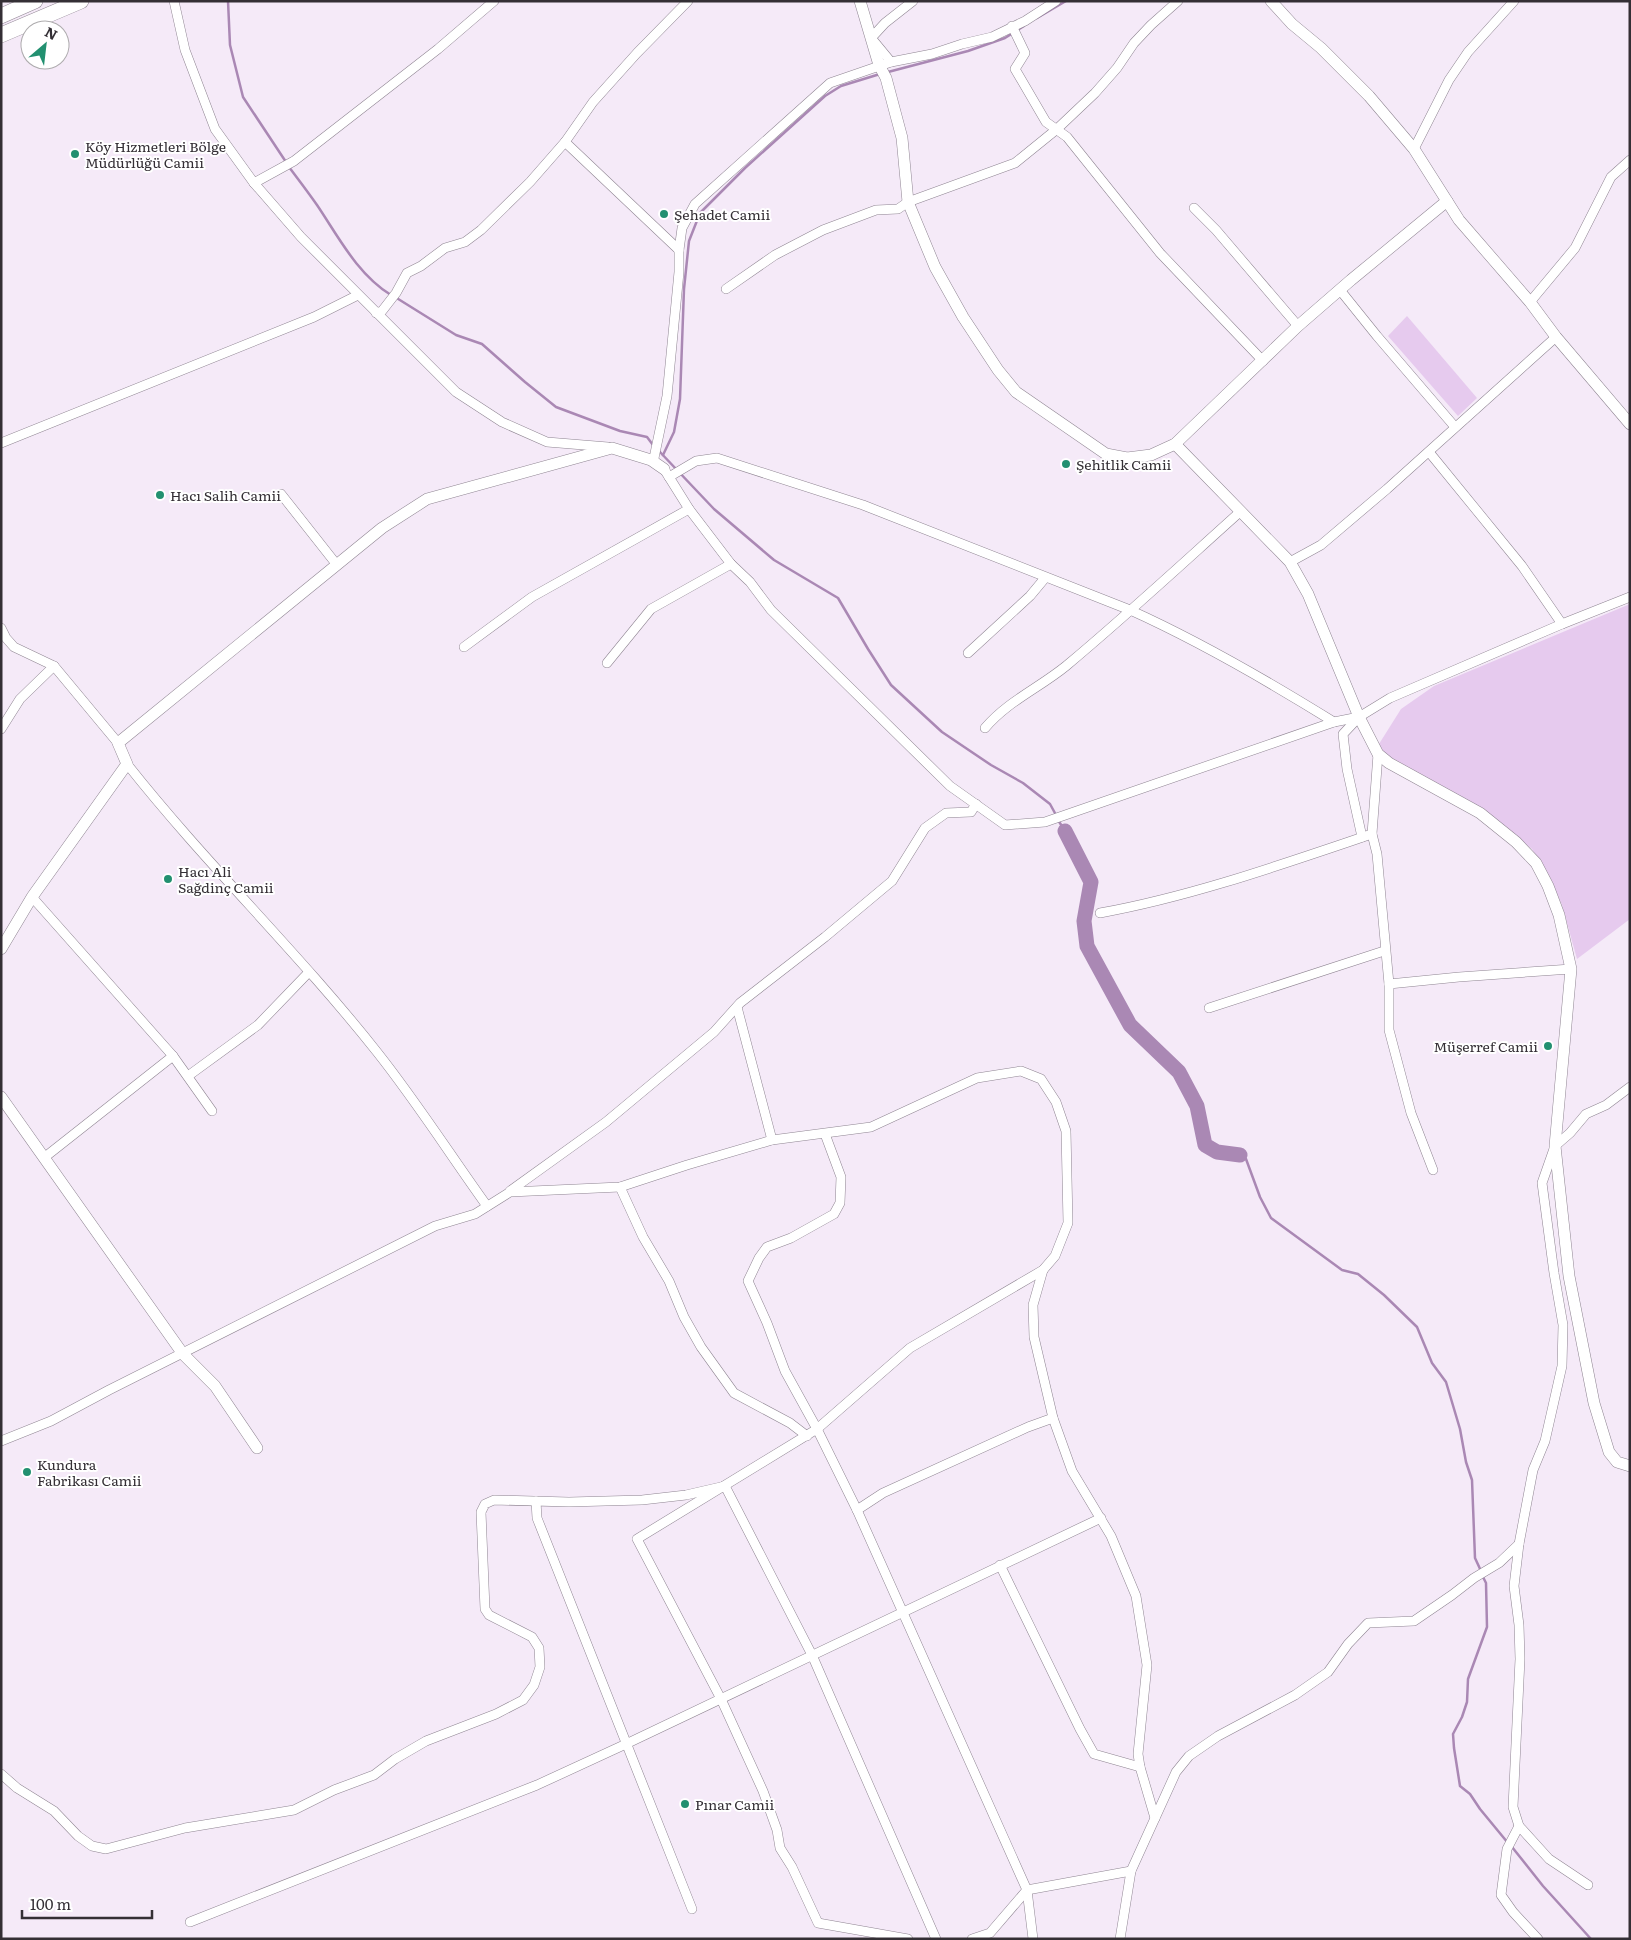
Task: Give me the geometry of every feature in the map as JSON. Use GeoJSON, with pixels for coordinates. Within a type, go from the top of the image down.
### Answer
{"type":"FeatureCollection","features":[{"type":"Feature","properties":{"kind":"highway"},"geometry":{"type":"LineString","coordinates":[[1,16],[35,1]]}},
{"type":"Feature","properties":{"kind":"highway"},"geometry":{"type":"LineString","coordinates":[[1,35],[81,1]]}},
{"type":"Feature","properties":{"kind":"street"},"geometry":{"type":"LineString","coordinates":[[174,1],[185,50],[215,129],[254,183],[301,237],[358,296],[456,392],[502,422],[547,442],[612,448],[652,459],[669,474],[689,509],[731,564],[750,582],[771,610],[950,786],[1005,825],[1045,822],[1334,722],[1360,717]]}},
{"type":"Feature","properties":{"kind":"street"},"geometry":{"type":"LineString","coordinates":[[254,183],[294,161],[438,49],[494,1]]}},
{"type":"Feature","properties":{"kind":"street"},"geometry":{"type":"LineString","coordinates":[[376,313],[382,310],[396,293],[407,273],[421,266],[445,248],[465,242],[481,230],[530,182],[565,142],[593,102],[637,53],[688,1]]}},
{"type":"Feature","properties":{"kind":"street"},"geometry":{"type":"LineString","coordinates":[[860,1],[879,66],[886,78],[902,138],[908,202],[935,267],[963,317],[998,370],[1016,392],[1106,454],[1127,458],[1152,455],[1175,444],[1298,326],[1447,201]]}},
{"type":"Feature","properties":{"kind":"street"},"geometry":{"type":"LineString","coordinates":[[891,62],[872,39],[873,36],[885,23],[913,1]]}},
{"type":"Feature","properties":{"kind":"street"},"geometry":{"type":"LineString","coordinates":[[652,459],[667,396],[682,228],[695,204],[830,83],[891,62],[932,54],[1014,30],[1056,1]]}},
{"type":"Feature","properties":{"kind":"street"},"geometry":{"type":"LineString","coordinates":[[726,289],[776,255],[823,230],[876,210],[898,209],[908,202],[1014,162],[1057,129],[1117,68],[1134,43],[1178,1]]}},
{"type":"Feature","properties":{"kind":"street"},"geometry":{"type":"LineString","coordinates":[[1271,1],[1292,24],[1322,48],[1369,96],[1414,150],[1459,220],[1530,302],[1556,337],[1627,416]]}},
{"type":"Feature","properties":{"kind":"street"},"geometry":{"type":"LineString","coordinates":[[1414,150],[1449,80],[1468,52],[1514,1]]}},
{"type":"Feature","properties":{"kind":"street"},"geometry":{"type":"LineString","coordinates":[[1014,30],[1025,53],[1015,69],[1046,122],[1067,137],[1160,254],[1263,361]]}},
{"type":"Feature","properties":{"kind":"street"},"geometry":{"type":"LineString","coordinates":[[565,142],[679,250]]}},
{"type":"Feature","properties":{"kind":"street"},"geometry":{"type":"LineString","coordinates":[[1530,302],[1575,248],[1611,178],[1630,160]]}},
{"type":"Feature","properties":{"kind":"street"},"geometry":{"type":"LineString","coordinates":[[1194,208],[1216,230],[1298,326]]}},
{"type":"Feature","properties":{"kind":"street"},"geometry":{"type":"LineString","coordinates":[[1340,290],[1455,427]]}},
{"type":"Feature","properties":{"kind":"street"},"geometry":{"type":"LineString","coordinates":[[1,443],[314,317],[358,296]]}},
{"type":"Feature","properties":{"kind":"street"},"geometry":{"type":"LineString","coordinates":[[1290,562],[1321,545],[1429,452],[1556,337]]}},
{"type":"Feature","properties":{"kind":"street"},"geometry":{"type":"LineString","coordinates":[[1175,444],[1290,562],[1308,594],[1360,717],[1378,754],[1389,763],[1480,813],[1516,842],[1536,863],[1548,886],[1560,915],[1571,969],[1555,1146],[1569,1276],[1594,1403],[1610,1452],[1617,1462],[1630,1466]]}},
{"type":"Feature","properties":{"kind":"street"},"geometry":{"type":"LineString","coordinates":[[118,743],[382,528],[427,499],[612,448]]}},
{"type":"Feature","properties":{"kind":"street"},"geometry":{"type":"LineString","coordinates":[[1429,452],[1522,566],[1562,624]]}},
{"type":"Feature","properties":{"kind":"street"},"geometry":{"type":"LineString","coordinates":[[669,474],[696,461],[718,458],[863,505],[1130,610],[1269,682],[1334,722]]}},
{"type":"Feature","properties":{"kind":"street"},"geometry":{"type":"LineString","coordinates":[[281,494],[337,565]]}},
{"type":"Feature","properties":{"kind":"street"},"geometry":{"type":"LineString","coordinates":[[464,647],[532,597],[689,509]]}},
{"type":"Feature","properties":{"kind":"street"},"geometry":{"type":"LineString","coordinates":[[985,728],[996,715],[1020,696],[1047,681],[1241,511]]}},
{"type":"Feature","properties":{"kind":"street"},"geometry":{"type":"LineString","coordinates":[[607,663],[651,609],[731,564]]}},
{"type":"Feature","properties":{"kind":"street"},"geometry":{"type":"LineString","coordinates":[[968,653],[1030,596],[1045,578]]}},
{"type":"Feature","properties":{"kind":"street"},"geometry":{"type":"LineString","coordinates":[[1362,837],[1347,770],[1343,734],[1360,717],[1390,698],[1630,597]]}},
{"type":"Feature","properties":{"kind":"street"},"geometry":{"type":"LineString","coordinates":[[1,628],[6,638],[14,646],[54,666],[118,743],[127,764],[152,796],[309,972],[377,1053],[486,1206]]}},
{"type":"Feature","properties":{"kind":"street"},"geometry":{"type":"LineString","coordinates":[[1,730],[20,699],[54,666]]}},
{"type":"Feature","properties":{"kind":"street"},"geometry":{"type":"LineString","coordinates":[[1378,754],[1372,834],[1377,854],[1384,951],[1389,984],[1389,1030],[1411,1113],[1433,1170]]}},
{"type":"Feature","properties":{"kind":"street"},"geometry":{"type":"LineString","coordinates":[[1,949],[32,897],[127,764]]}},
{"type":"Feature","properties":{"kind":"street"},"geometry":{"type":"LineString","coordinates":[[1,1440],[51,1421],[381,1252],[435,1226],[475,1214],[510,1192],[606,1122],[714,1032],[737,1007],[892,881],[925,828],[946,813],[971,812],[976,804]]}},
{"type":"Feature","properties":{"kind":"street"},"geometry":{"type":"LineString","coordinates":[[1100,913],[1140,906],[1231,881],[1372,834]]}},
{"type":"Feature","properties":{"kind":"street"},"geometry":{"type":"LineString","coordinates":[[32,897],[173,1056],[212,1111]]}},
{"type":"Feature","properties":{"kind":"street"},"geometry":{"type":"LineString","coordinates":[[1208,1008],[1384,951]]}},
{"type":"Feature","properties":{"kind":"street"},"geometry":{"type":"LineString","coordinates":[[1389,984],[1571,969]]}},
{"type":"Feature","properties":{"kind":"street"},"geometry":{"type":"LineString","coordinates":[[188,1076],[258,1025],[309,972]]}},
{"type":"Feature","properties":{"kind":"street"},"geometry":{"type":"LineString","coordinates":[[737,1007],[772,1140]]}},
{"type":"Feature","properties":{"kind":"street"},"geometry":{"type":"LineString","coordinates":[[45,1157],[173,1056]]}},
{"type":"Feature","properties":{"kind":"street"},"geometry":{"type":"LineString","coordinates":[[510,1192],[620,1187],[772,1140],[871,1127],[978,1078],[1021,1071],[1041,1079],[1056,1102],[1066,1131],[1068,1223],[1055,1256],[1043,1270],[910,1348],[807,1436],[638,1538],[721,1699],[763,1791],[777,1830],[780,1848],[792,1867],[818,1923],[908,1939]]}},
{"type":"Feature","properties":{"kind":"street"},"geometry":{"type":"LineString","coordinates":[[1588,1885],[1549,1859],[1519,1826],[1512,1807],[1520,1660],[1519,1625],[1514,1586],[1519,1544],[1533,1470],[1545,1441],[1562,1366],[1563,1325],[1542,1182],[1555,1146],[1570,1133],[1586,1114],[1606,1105],[1630,1087]]}},
{"type":"Feature","properties":{"kind":"street"},"geometry":{"type":"LineString","coordinates":[[1,1097],[183,1354],[215,1386],[257,1448]]}},
{"type":"Feature","properties":{"kind":"street"},"geometry":{"type":"LineString","coordinates":[[824,1134],[841,1177],[840,1203],[834,1214],[791,1238],[767,1247],[759,1258],[748,1281],[768,1322],[784,1371],[817,1429],[857,1510],[1027,1890],[1033,1939]]}},
{"type":"Feature","properties":{"kind":"street"},"geometry":{"type":"LineString","coordinates":[[620,1187],[643,1237],[669,1281],[684,1316],[702,1347],[734,1393],[790,1423],[807,1436]]}},
{"type":"Feature","properties":{"kind":"street"},"geometry":{"type":"LineString","coordinates":[[1043,1270],[1033,1305],[1034,1337],[1053,1418],[1072,1471],[1081,1489],[1111,1536],[1136,1596],[1148,1665],[1138,1754],[1155,1818]]}},
{"type":"Feature","properties":{"kind":"street"},"geometry":{"type":"LineString","coordinates":[[857,1510],[883,1493],[1028,1427],[1053,1418]]}},
{"type":"Feature","properties":{"kind":"street"},"geometry":{"type":"LineString","coordinates":[[1,1774],[17,1788],[54,1811],[78,1836],[92,1846],[106,1849],[185,1828],[294,1810],[334,1790],[374,1775],[395,1758],[426,1741],[496,1714],[523,1700],[534,1685],[540,1667],[539,1648],[532,1638],[489,1616],[485,1609],[481,1512],[485,1504],[494,1500],[642,1500],[686,1496],[725,1486]]}},
{"type":"Feature","properties":{"kind":"street"},"geometry":{"type":"LineString","coordinates":[[725,1486],[812,1655],[936,1939]]}},
{"type":"Feature","properties":{"kind":"street"},"geometry":{"type":"LineString","coordinates":[[536,1501],[537,1518],[692,1909]]}},
{"type":"Feature","properties":{"kind":"street"},"geometry":{"type":"LineString","coordinates":[[190,1922],[537,1785],[1101,1518]]}},
{"type":"Feature","properties":{"kind":"street"},"geometry":{"type":"LineString","coordinates":[[1120,1939],[1131,1871],[1176,1772],[1189,1756],[1218,1736],[1295,1695],[1328,1672],[1348,1644],[1368,1623],[1414,1621],[1487,1569],[1499,1563],[1519,1544]]}},
{"type":"Feature","properties":{"kind":"street"},"geometry":{"type":"LineString","coordinates":[[1000,1565],[1094,1754],[1140,1767]]}},
{"type":"Feature","properties":{"kind":"street"},"geometry":{"type":"LineString","coordinates":[[1519,1826],[1506,1849],[1501,1895],[1513,1912],[1538,1939]]}},
{"type":"Feature","properties":{"kind":"street"},"geometry":{"type":"LineString","coordinates":[[972,1939],[990,1933],[1027,1890],[1131,1871]]}},
{"type":"Feature","properties":{"kind":"shaded area"},"geometry":{"type":"Polygon","coordinates":[[[1407,316],[1477,398],[1458,416],[1388,336],[1407,316]]]}},
{"type":"Feature","properties":{"kind":"shaded area"},"geometry":{"type":"Polygon","coordinates":[[[1630,604],[1630,919],[1577,959],[1562,905],[1550,878],[1532,849],[1489,816],[1381,754],[1379,744],[1401,709],[1434,686],[1630,604]]]}},
{"type":"Feature","properties":{"kind":"waterway"},"geometry":{"type":"LineString","coordinates":[[228,1],[230,45],[243,97],[286,162]]}},
{"type":"Feature","properties":{"kind":"waterway"},"geometry":{"type":"LineString","coordinates":[[1037,18],[1066,1]]}},
{"type":"Feature","properties":{"kind":"waterway"},"geometry":{"type":"LineString","coordinates":[[888,72],[968,51],[1005,38],[1024,26]]}},
{"type":"Feature","properties":{"kind":"waterway"},"geometry":{"type":"LineString","coordinates":[[663,455],[674,432],[680,399],[684,289],[689,241],[700,213],[745,168],[825,96],[841,86],[880,74]]}},
{"type":"Feature","properties":{"kind":"waterway"},"geometry":{"type":"LineString","coordinates":[[289,167],[314,200],[349,254],[368,276],[391,295]]}},
{"type":"Feature","properties":{"kind":"waterway"},"geometry":{"type":"LineString","coordinates":[[395,297],[456,335],[482,344],[556,407],[620,431],[647,437],[653,445]]}},
{"type":"Feature","properties":{"kind":"waterway"},"geometry":{"type":"LineString","coordinates":[[659,451],[714,509],[774,560],[838,598],[891,685],[942,732],[991,765],[1023,783],[1050,804],[1056,815]]}},
{"type":"Feature","properties":{"kind":"waterway"},"geometry":{"type":"LineString","coordinates":[[1058,820],[1065,831]]}},
{"type":"Feature","properties":{"kind":"waterway"},"geometry":{"type":"LineString","coordinates":[[1065,831],[1091,882],[1084,921],[1087,946],[1130,1025],[1179,1072],[1197,1106],[1205,1145],[1217,1152],[1240,1155]]}},
{"type":"Feature","properties":{"kind":"waterway"},"geometry":{"type":"LineString","coordinates":[[1240,1155],[1246,1159],[1260,1197],[1271,1218],[1342,1270],[1358,1274],[1384,1295],[1417,1327],[1432,1363],[1446,1382],[1460,1429],[1466,1462],[1472,1480],[1475,1558],[1481,1571]]}},
{"type":"Feature","properties":{"kind":"waterway"},"geometry":{"type":"LineString","coordinates":[[1483,1577],[1486,1583],[1487,1627],[1468,1679],[1467,1702],[1453,1734],[1454,1748],[1460,1786],[1470,1794],[1508,1843]]}},
{"type":"Feature","properties":{"kind":"waterway"},"geometry":{"type":"LineString","coordinates":[[1512,1847],[1543,1886],[1591,1939]]}},
{"type":"Feature","properties":{"kind":"place","name":"Köy Hizmetleri Bölge Müdürlüğü Camii"},"geometry":{"type":"Point","coordinates":[75,154]}},
{"type":"Feature","properties":{"kind":"place","name":"Şehadet Camii"},"geometry":{"type":"Point","coordinates":[664,214]}},
{"type":"Feature","properties":{"kind":"place","name":"Şehitlik Camii"},"geometry":{"type":"Point","coordinates":[1066,464]}},
{"type":"Feature","properties":{"kind":"place","name":"Hacı Salih Camii"},"geometry":{"type":"Point","coordinates":[160,495]}},
{"type":"Feature","properties":{"kind":"place","name":"Hacı Ali Sağdinç Camii"},"geometry":{"type":"Point","coordinates":[168,879]}},
{"type":"Feature","properties":{"kind":"place","name":"Müşerref Camii"},"geometry":{"type":"Point","coordinates":[1548,1046]}},
{"type":"Feature","properties":{"kind":"place","name":"Kundura Fabrikası Camii"},"geometry":{"type":"Point","coordinates":[27,1472]}},
{"type":"Feature","properties":{"kind":"place","name":"Pınar Camii"},"geometry":{"type":"Point","coordinates":[685,1804]}}]}
